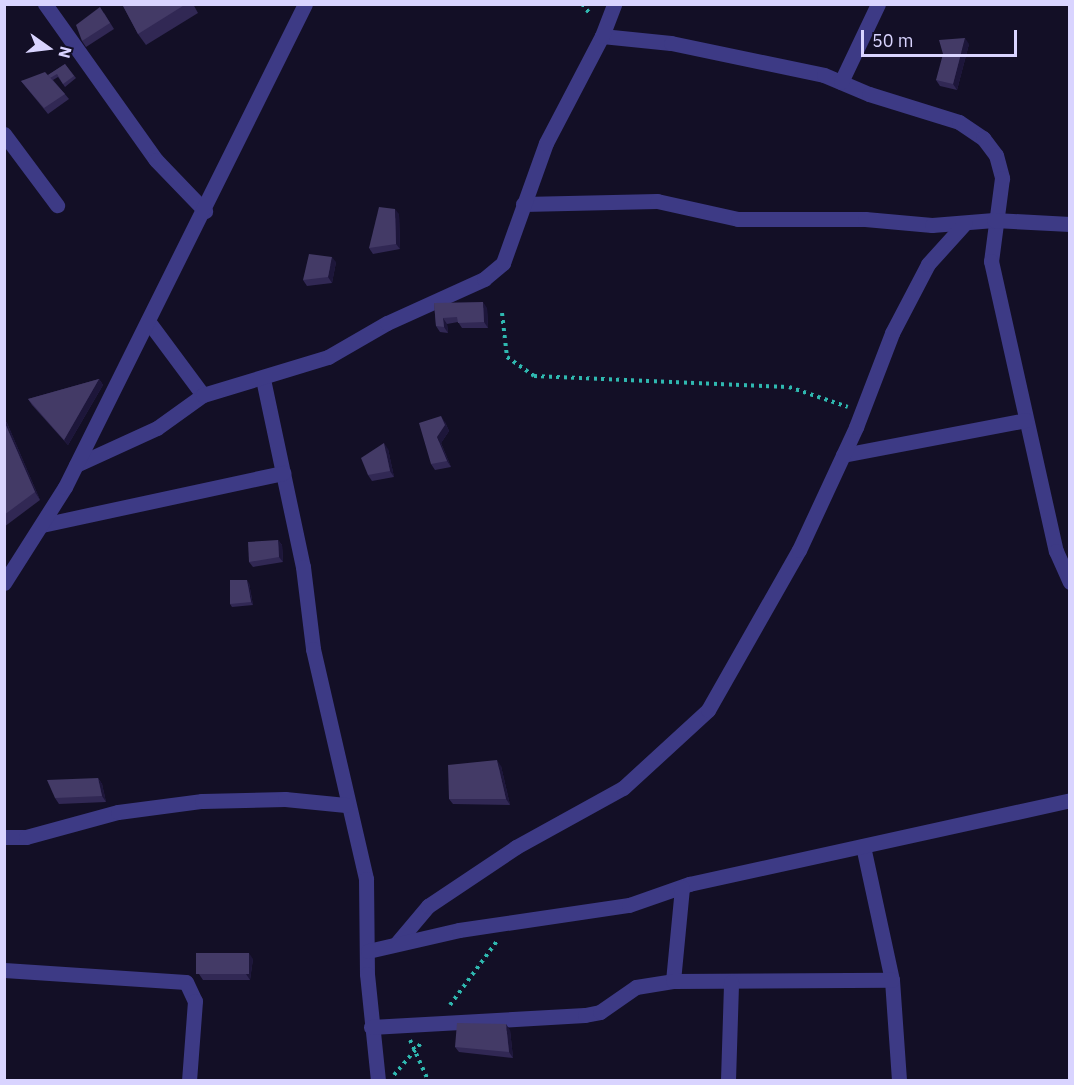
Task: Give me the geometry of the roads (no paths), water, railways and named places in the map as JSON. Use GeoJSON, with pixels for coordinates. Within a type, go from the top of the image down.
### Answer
{"type":"FeatureCollection","features":[{"type":"Feature","properties":{"kind":"street"},"geometry":{"type":"LineString","coordinates":[[45,4],[156,160],[205,210]]}},
{"type":"Feature","properties":{"kind":"street"},"geometry":{"type":"LineString","coordinates":[[4,583],[42,525],[76,465],[205,210],[305,4]]}},
{"type":"Feature","properties":{"kind":"street"},"geometry":{"type":"LineString","coordinates":[[76,465],[157,428],[203,395],[262,379],[328,357],[387,324],[484,279],[503,263],[546,143],[602,36],[614,4]]}},
{"type":"Feature","properties":{"kind":"street"},"geometry":{"type":"LineString","coordinates":[[841,82],[878,4]]}},
{"type":"Feature","properties":{"kind":"street"},"geometry":{"type":"LineString","coordinates":[[602,36],[671,43],[824,75],[959,122],[983,138],[996,155],[1002,178],[994,220],[991,261],[1056,551],[1070,582]]}},
{"type":"Feature","properties":{"kind":"street"},"geometry":{"type":"LineString","coordinates":[[4,134],[57,205]]}},
{"type":"Feature","properties":{"kind":"street"},"geometry":{"type":"LineString","coordinates":[[524,204],[657,201],[738,219],[965,224],[994,220],[1070,224]]}},
{"type":"Feature","properties":{"kind":"street"},"geometry":{"type":"LineString","coordinates":[[396,944],[428,906],[516,847],[623,788],[708,710],[799,549],[843,455],[892,333],[928,264],[965,224]]}},
{"type":"Feature","properties":{"kind":"street"},"geometry":{"type":"LineString","coordinates":[[148,321],[203,395]]}},
{"type":"Feature","properties":{"kind":"street"},"geometry":{"type":"LineString","coordinates":[[262,379],[283,473],[346,805],[366,879],[371,1026],[378,1080]]}},
{"type":"Feature","properties":{"kind":"street"},"geometry":{"type":"LineString","coordinates":[[843,455],[1026,420]]}},
{"type":"Feature","properties":{"kind":"street"},"geometry":{"type":"LineString","coordinates":[[42,525],[283,473]]}},
{"type":"Feature","properties":{"kind":"street"},"geometry":{"type":"LineString","coordinates":[[4,837],[26,837],[117,812],[202,801],[285,799],[346,805]]}},
{"type":"Feature","properties":{"kind":"street"},"geometry":{"type":"LineString","coordinates":[[368,951],[459,930],[629,905],[682,886],[1070,800]]}},
{"type":"Feature","properties":{"kind":"street"},"geometry":{"type":"LineString","coordinates":[[863,846],[892,980],[899,1080]]}},
{"type":"Feature","properties":{"kind":"street"},"geometry":{"type":"LineString","coordinates":[[673,981],[682,886]]}},
{"type":"Feature","properties":{"kind":"street"},"geometry":{"type":"LineString","coordinates":[[4,970],[186,982],[195,1001],[189,1080]]}},
{"type":"Feature","properties":{"kind":"street"},"geometry":{"type":"LineString","coordinates":[[371,1026],[585,1015],[600,1012],[636,987],[673,981],[892,980]]}},
{"type":"Feature","properties":{"kind":"street"},"geometry":{"type":"LineString","coordinates":[[728,1080],[731,982]]}}]}
